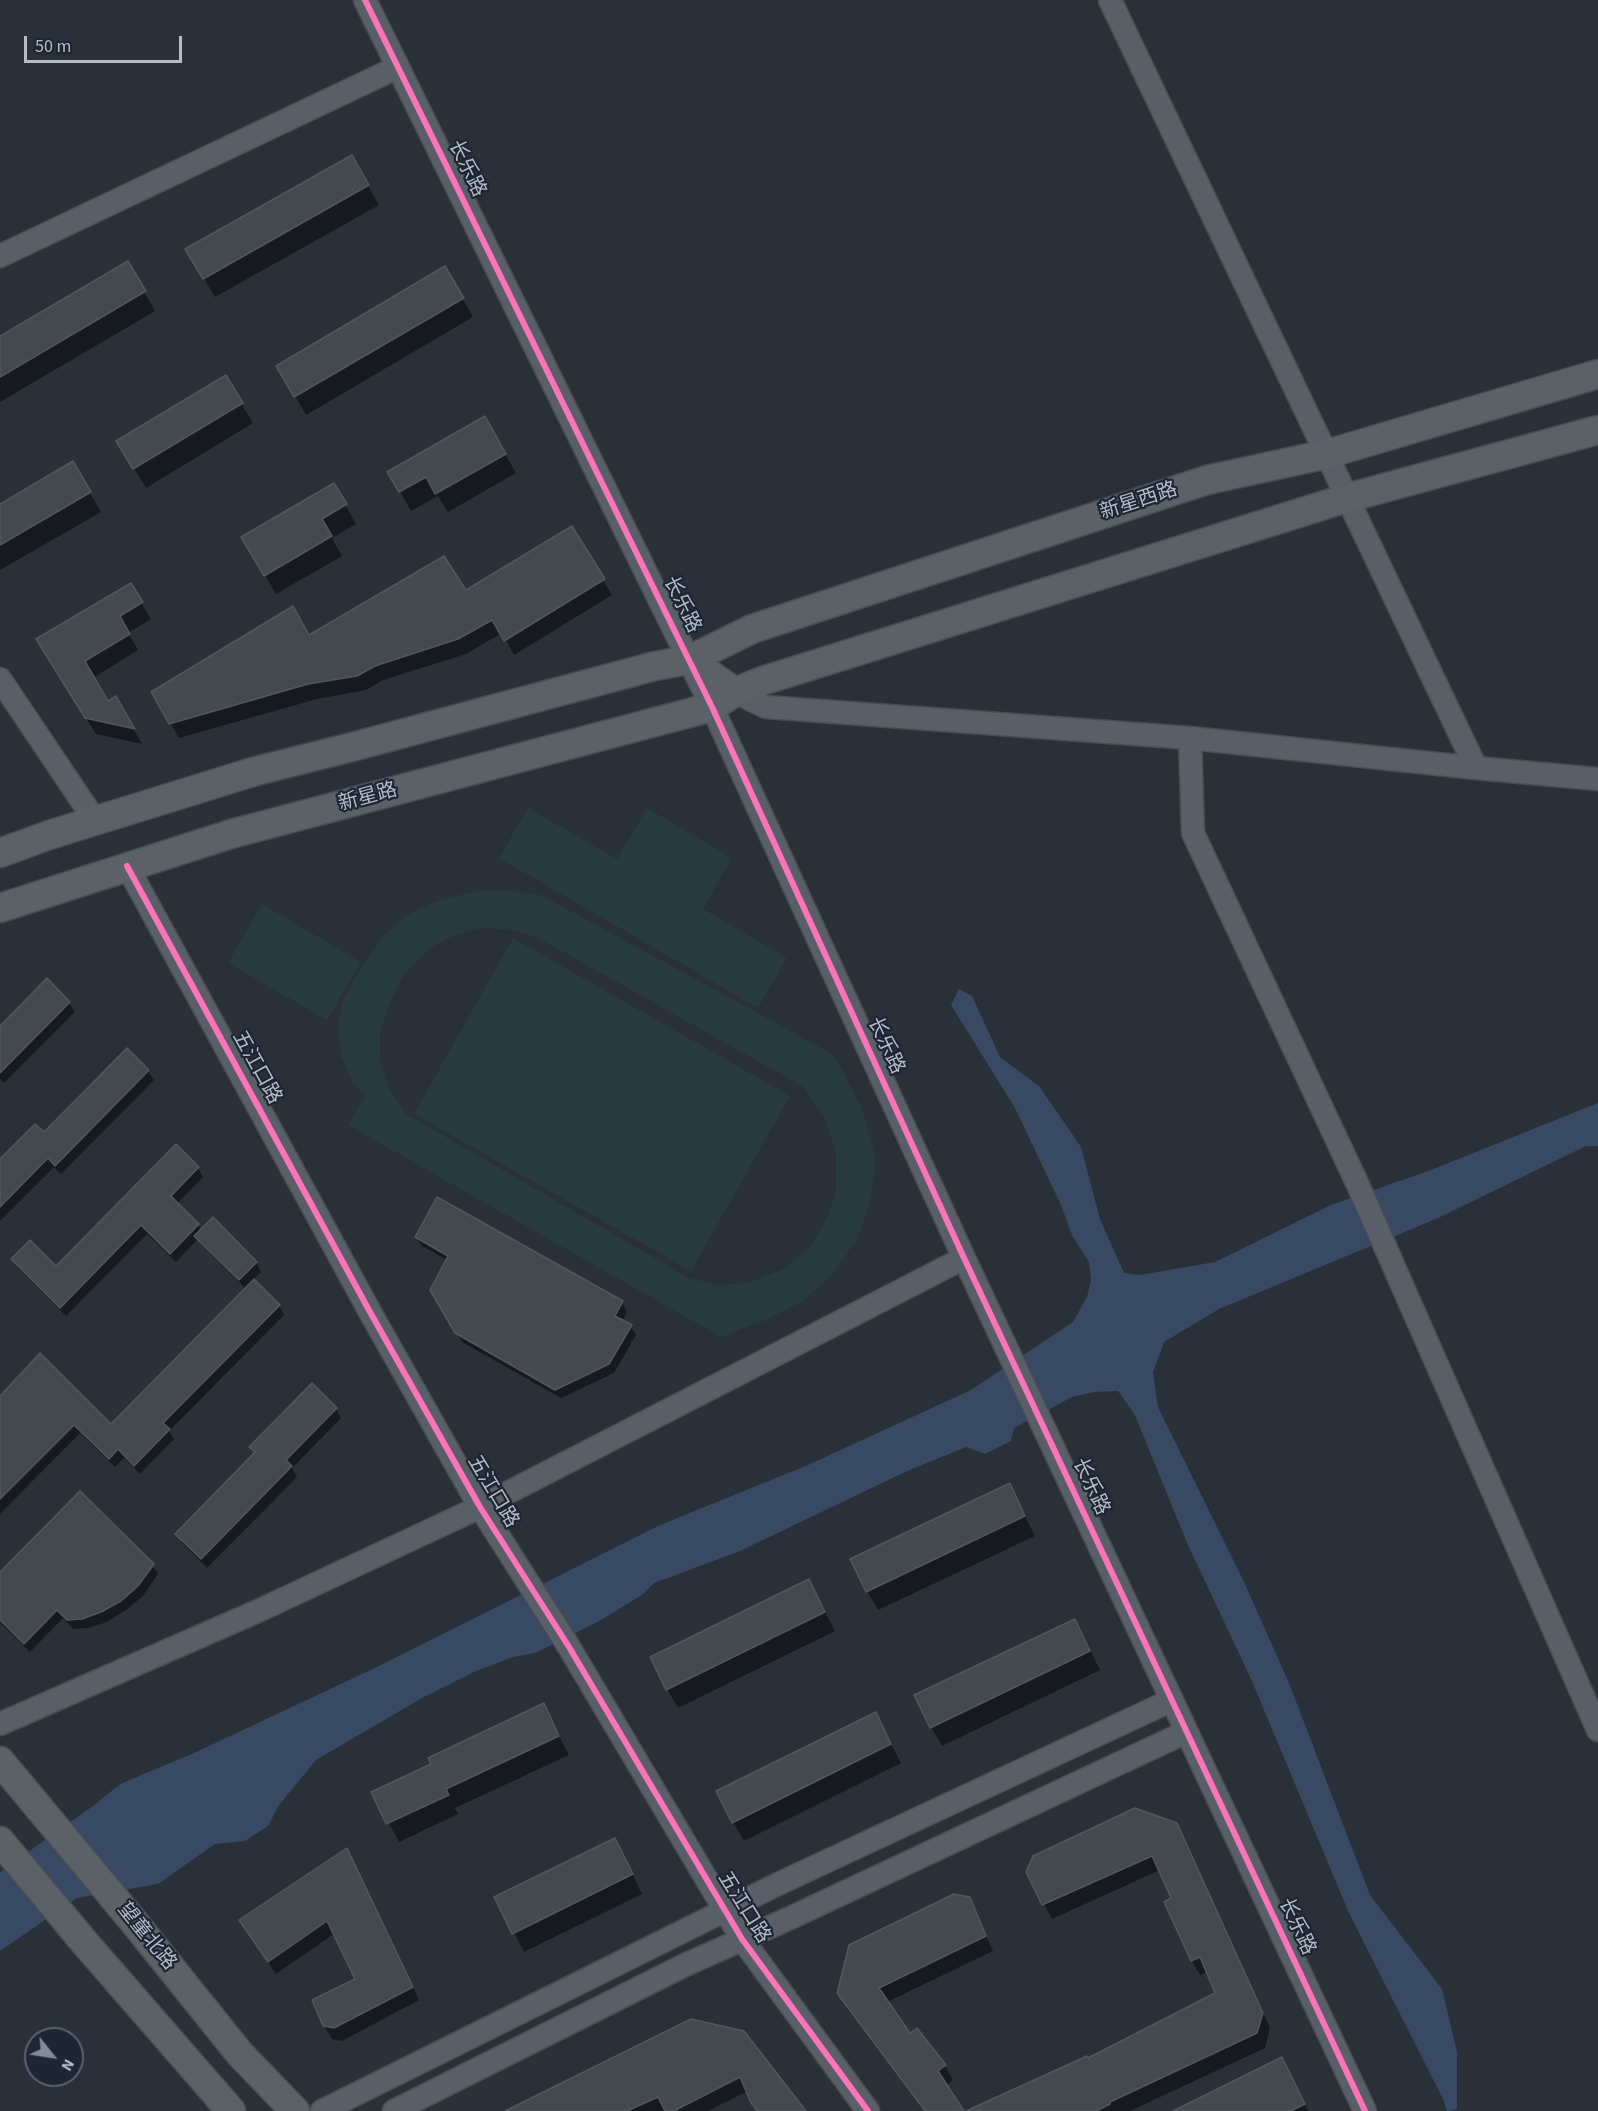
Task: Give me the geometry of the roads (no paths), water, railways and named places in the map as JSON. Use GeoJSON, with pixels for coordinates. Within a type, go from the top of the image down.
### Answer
{"type":"FeatureCollection","features":[{"type":"Feature","properties":{"kind":"main road","name":"新星西路"},"geometry":{"type":"LineString","coordinates":[[0,853],[256,771],[655,666],[689,660],[752,628],[1207,480],[1327,454],[1598,374]]}},
{"type":"Feature","properties":{"kind":"main road"},"geometry":{"type":"LineString","coordinates":[[689,660],[724,700],[762,681],[1347,498],[1598,430]]}},
{"type":"Feature","properties":{"kind":"main road","name":"新星路"},"geometry":{"type":"LineString","coordinates":[[0,908],[231,834],[724,700]]}},
{"type":"Feature","properties":{"kind":"main road","name":"望童北路"},"geometry":{"type":"LineString","coordinates":[[0,1761],[240,2054],[295,2111]]}},
{"type":"Feature","properties":{"kind":"main road"},"geometry":{"type":"LineString","coordinates":[[0,1841],[84,1943],[231,2111]]}},
{"type":"Feature","properties":{"kind":"street","name":"长乐路"},"geometry":{"type":"LineString","coordinates":[[365,0],[689,660]]}},
{"type":"Feature","properties":{"kind":"street"},"geometry":{"type":"LineString","coordinates":[[1110,0],[1476,768]]}},
{"type":"Feature","properties":{"kind":"street"},"geometry":{"type":"LineString","coordinates":[[0,256],[398,67]]}},
{"type":"Feature","properties":{"kind":"street"},"geometry":{"type":"LineString","coordinates":[[0,679],[96,822]]}},
{"type":"Feature","properties":{"kind":"street","name":"长乐路"},"geometry":{"type":"LineString","coordinates":[[724,700],[964,1258],[1365,2111]]}},
{"type":"Feature","properties":{"kind":"street"},"geometry":{"type":"LineString","coordinates":[[724,700],[766,707],[1190,738],[1598,779]]}},
{"type":"Feature","properties":{"kind":"street"},"geometry":{"type":"LineString","coordinates":[[1190,738],[1193,832],[1358,1185],[1598,1730]]}},
{"type":"Feature","properties":{"kind":"street","name":"五江口路"},"geometry":{"type":"LineString","coordinates":[[127,866],[370,1312],[480,1507],[569,1647],[724,1911],[868,2111]]}},
{"type":"Feature","properties":{"kind":"street"},"geometry":{"type":"LineString","coordinates":[[0,1724],[258,1611],[480,1507],[964,1258]]}},
{"type":"Feature","properties":{"kind":"street"},"geometry":{"type":"LineString","coordinates":[[322,2111],[724,1911],[1172,1700]]}},
{"type":"Feature","properties":{"kind":"street"},"geometry":{"type":"LineString","coordinates":[[394,2111],[675,1970],[1186,1732]]}},
{"type":"Feature","properties":{"kind":"water"},"geometry":{"type":"Polygon","coordinates":[[[959,989],[972,996],[1000,1057],[1039,1086],[1081,1147],[1100,1219],[1124,1273],[1140,1275],[1215,1262],[1331,1205],[1431,1170],[1598,1103],[1598,1146],[1586,1146],[1436,1219],[1219,1309],[1164,1342],[1153,1372],[1158,1407],[1244,1582],[1289,1683],[1370,1895],[1442,1989],[1457,2052],[1457,2109],[1447,2111],[1349,1913],[1251,1679],[1187,1543],[1135,1415],[1118,1391],[1095,1392],[1072,1397],[1014,1428],[1011,1441],[985,1454],[966,1447],[905,1472],[740,1551],[654,1583],[642,1595],[601,1620],[535,1653],[513,1657],[474,1672],[422,1698],[316,1760],[279,1805],[268,1826],[245,1841],[215,1844],[158,1884],[77,1898],[0,1951],[0,1872],[120,1784],[194,1753],[379,1666],[660,1525],[808,1465],[971,1390],[1073,1322],[1087,1297],[1091,1280],[1089,1262],[1072,1235],[1061,1205],[1015,1108],[951,1005],[959,989]]]}}]}
